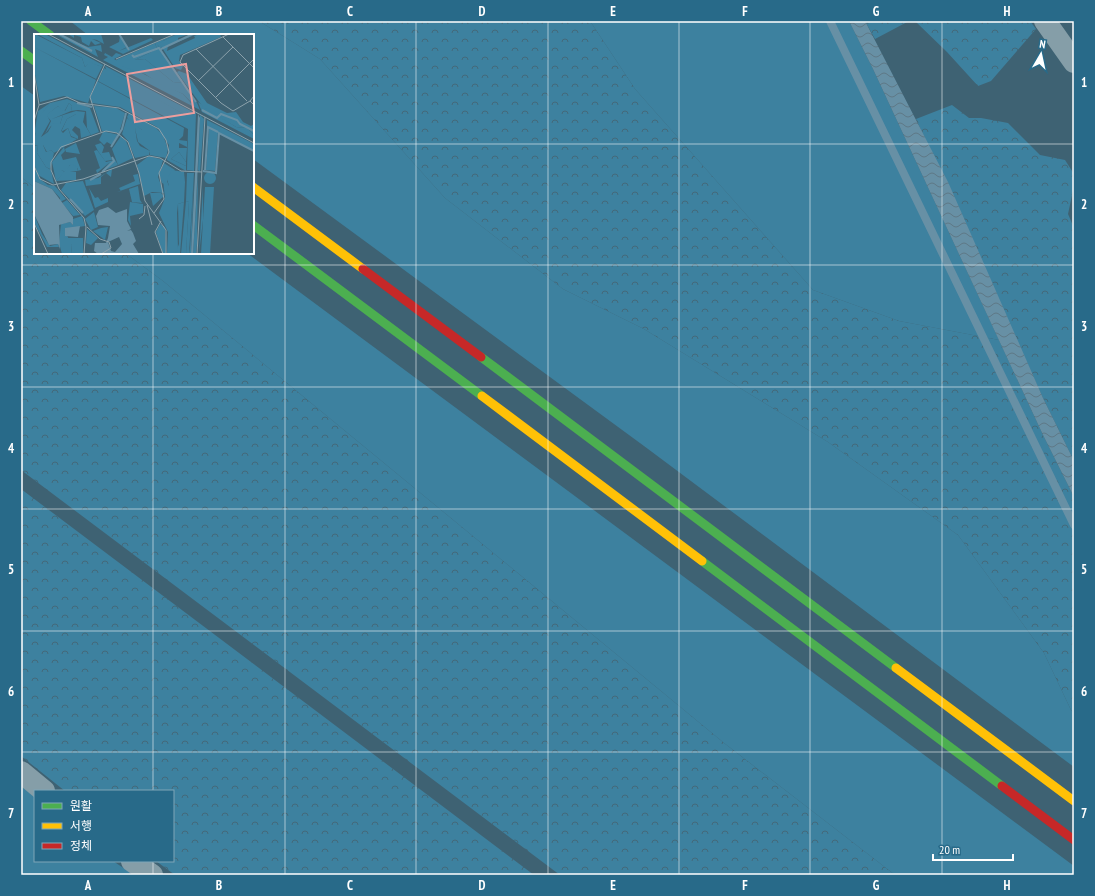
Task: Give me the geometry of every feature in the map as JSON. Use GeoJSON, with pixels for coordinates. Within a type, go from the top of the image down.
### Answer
{"type":"FeatureCollection","features":[{"type":"Feature","properties":{"kind":"highway"},"geometry":{"type":"LineString","coordinates":[[31,21],[49,34]]}},
{"type":"Feature","properties":{"kind":"highway"},"geometry":{"type":"LineString","coordinates":[[21,51],[34,60]]}},
{"type":"Feature","properties":{"kind":"highway"},"geometry":{"type":"LineString","coordinates":[[254,188],[1074,801]]}},
{"type":"Feature","properties":{"kind":"highway"},"geometry":{"type":"LineString","coordinates":[[254,226],[1074,840]]}},
{"type":"Feature","properties":{"kind":"street"},"geometry":{"type":"LineString","coordinates":[[1045,21],[1074,62]]}},
{"type":"Feature","properties":{"kind":"street"},"geometry":{"type":"LineString","coordinates":[[21,772],[43,790]]}},
{"type":"Feature","properties":{"kind":"street"},"geometry":{"type":"LineString","coordinates":[[133,862],[152,875]]}},
{"type":"Feature","properties":{"kind":"green space"},"geometry":{"type":"Polygon","coordinates":[[[70,21],[259,21],[320,59],[445,198],[563,289],[644,329],[828,442],[958,535],[1044,653],[1071,710],[1074,713],[1074,767],[644,446],[254,160],[254,34],[87,34],[70,21]]]}},
{"type":"Feature","properties":{"kind":"green space"},"geometry":{"type":"Polygon","coordinates":[[[259,21],[590,21],[635,89],[813,290],[899,321],[999,340],[1043,435],[1074,497],[1074,713],[1071,710],[1044,653],[958,535],[828,442],[644,329],[563,289],[445,198],[320,59],[259,21]]]}},
{"type":"Feature","properties":{"kind":"green space"},"geometry":{"type":"Polygon","coordinates":[[[590,21],[849,21],[873,69],[999,340],[899,321],[813,290],[635,89],[590,21]]]}},
{"type":"Feature","properties":{"kind":"green space"},"geometry":{"type":"Polygon","coordinates":[[[865,21],[909,21],[875,39],[865,21]]]}},
{"type":"Feature","properties":{"kind":"green space"},"geometry":{"type":"Polygon","coordinates":[[[915,21],[1030,21],[1036,29],[991,81],[978,86],[947,52],[915,21]]]}},
{"type":"Feature","properties":{"kind":"green space"},"geometry":{"type":"Polygon","coordinates":[[[21,86],[34,95],[34,187],[21,177],[21,86]]]}},
{"type":"Feature","properties":{"kind":"green space"},"geometry":{"type":"Polygon","coordinates":[[[952,105],[969,118],[981,118],[1008,123],[1040,155],[1065,160],[1074,174],[1074,186],[1068,214],[1074,228],[1074,461],[1043,398],[916,119],[952,105]]]}},
{"type":"Feature","properties":{"kind":"green space"},"geometry":{"type":"Polygon","coordinates":[[[21,177],[34,187],[34,254],[126,254],[163,281],[724,743],[895,875],[560,875],[21,470],[21,177]]]}},
{"type":"Feature","properties":{"kind":"green space"},"geometry":{"type":"Polygon","coordinates":[[[126,254],[248,254],[1074,866],[1074,875],[895,875],[724,743],[163,281],[126,254]]]}},
{"type":"Feature","properties":{"kind":"green space"},"geometry":{"type":"Polygon","coordinates":[[[21,489],[534,875],[175,875],[157,862],[174,862],[174,790],[64,790],[21,756],[21,489]]]}},
{"type":"Feature","properties":{"kind":"green space"},"geometry":{"type":"Polygon","coordinates":[[[21,786],[34,796],[34,862],[114,862],[131,873],[130,875],[21,875],[21,786]]]}},
{"type":"Feature","properties":{"kind":"water"},"geometry":{"type":"Polygon","coordinates":[[[849,21],[865,21],[948,182],[1043,398],[1074,461],[1074,497],[1043,435],[873,69],[849,21]]]}},
{"type":"Feature","properties":{"kind":"waterway"},"geometry":{"type":"LineString","coordinates":[[830,21],[1074,525]]}},
{"type":"Feature","properties":{"kind":"traffic: fast"},"geometry":{"type":"LineString","coordinates":[[31,21],[49,34]]}},
{"type":"Feature","properties":{"kind":"traffic: fast"},"geometry":{"type":"LineString","coordinates":[[21,51],[34,60]]}},
{"type":"Feature","properties":{"kind":"traffic: fast"},"geometry":{"type":"LineString","coordinates":[[254,226],[482,396]]}},
{"type":"Feature","properties":{"kind":"traffic: fast"},"geometry":{"type":"LineString","coordinates":[[481,357],[896,668]]}},
{"type":"Feature","properties":{"kind":"traffic: fast"},"geometry":{"type":"LineString","coordinates":[[702,561],[1002,786]]}},
{"type":"Feature","properties":{"kind":"traffic: slow"},"geometry":{"type":"LineString","coordinates":[[254,188],[363,269]]}},
{"type":"Feature","properties":{"kind":"traffic: slow"},"geometry":{"type":"LineString","coordinates":[[482,396],[702,561]]}},
{"type":"Feature","properties":{"kind":"traffic: slow"},"geometry":{"type":"LineString","coordinates":[[896,668],[1074,801]]}},
{"type":"Feature","properties":{"kind":"traffic: jam"},"geometry":{"type":"LineString","coordinates":[[363,269],[481,357]]}},
{"type":"Feature","properties":{"kind":"traffic: jam"},"geometry":{"type":"LineString","coordinates":[[1002,786],[1074,840]]}}]}
